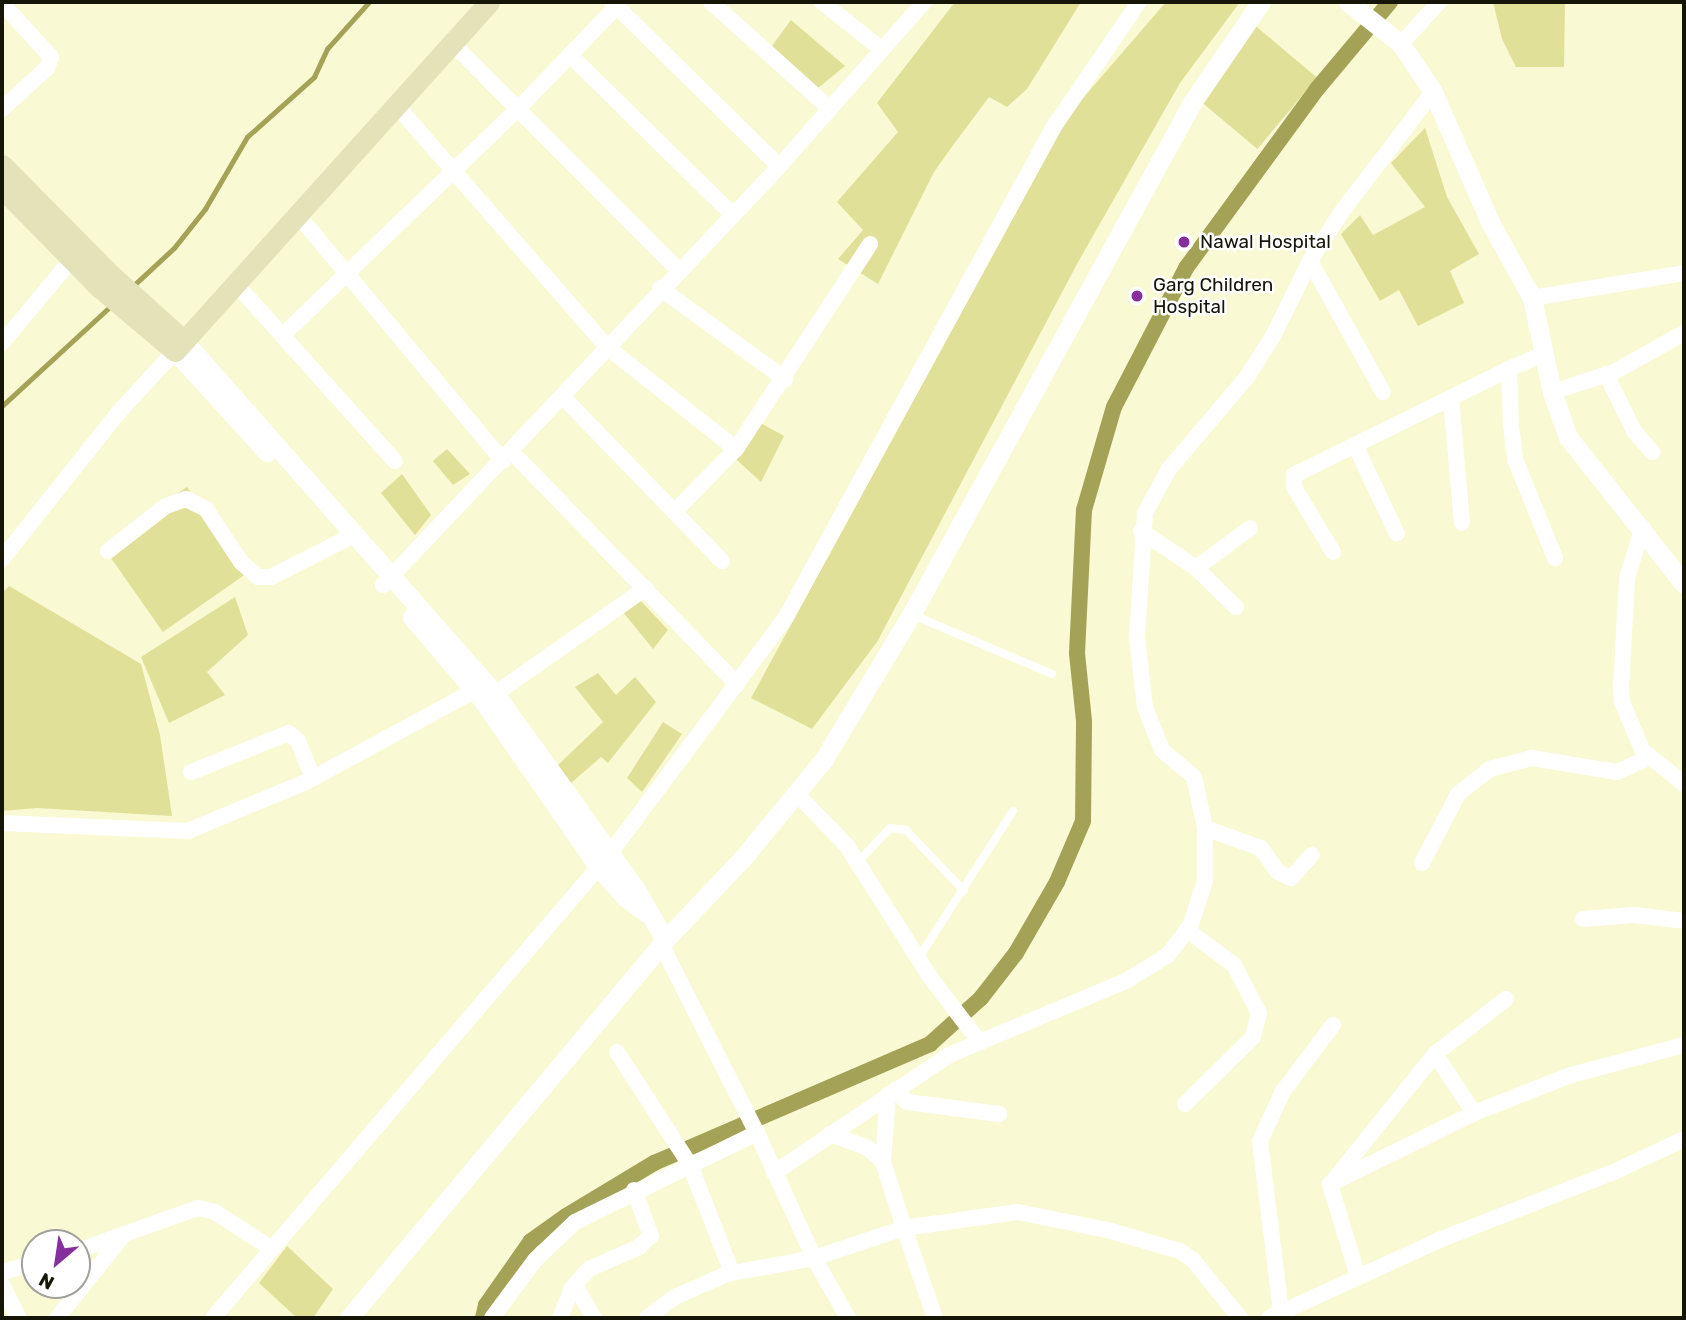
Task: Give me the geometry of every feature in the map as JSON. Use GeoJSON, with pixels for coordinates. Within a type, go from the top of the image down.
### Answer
{"type":"FeatureCollection","features":[{"type":"Feature","properties":{"kind":"main road"},"geometry":{"type":"LineString","coordinates":[[2,165],[105,281],[149,322],[180,346],[489,2]]}},
{"type":"Feature","properties":{"kind":"main road"},"geometry":{"type":"LineString","coordinates":[[2,188],[72,259],[105,281]]}},
{"type":"Feature","properties":{"kind":"street"},"geometry":{"type":"LineString","coordinates":[[711,2],[829,108]]}},
{"type":"Feature","properties":{"kind":"street"},"geometry":{"type":"LineString","coordinates":[[822,2],[881,49]]}},
{"type":"Feature","properties":{"kind":"street"},"geometry":{"type":"LineString","coordinates":[[213,1318],[603,861],[737,684],[803,591],[1053,128],[1139,2]]}},
{"type":"Feature","properties":{"kind":"street"},"geometry":{"type":"LineString","coordinates":[[349,1318],[663,942],[797,794],[842,730],[911,615],[1193,101],[1261,2]]}},
{"type":"Feature","properties":{"kind":"street"},"geometry":{"type":"LineString","coordinates":[[1401,44],[1438,2]]}},
{"type":"Feature","properties":{"kind":"street"},"geometry":{"type":"LineString","coordinates":[[2,3],[51,57],[47,68],[2,108]]}},
{"type":"Feature","properties":{"kind":"street"},"geometry":{"type":"LineString","coordinates":[[284,334],[350,274],[517,110],[615,4],[779,166]]}},
{"type":"Feature","properties":{"kind":"street"},"geometry":{"type":"LineString","coordinates":[[388,580],[507,456],[677,269],[779,166],[917,4]]}},
{"type":"Feature","properties":{"kind":"street"},"geometry":{"type":"LineString","coordinates":[[1353,6],[1401,44],[1433,92],[1491,224],[1532,298],[1552,392],[1569,437],[1607,491],[1643,527],[1684,584]]}},
{"type":"Feature","properties":{"kind":"street"},"geometry":{"type":"LineString","coordinates":[[452,43],[677,269]]}},
{"type":"Feature","properties":{"kind":"street"},"geometry":{"type":"LineString","coordinates":[[570,55],[733,215]]}},
{"type":"Feature","properties":{"kind":"street"},"geometry":{"type":"LineString","coordinates":[[774,1173],[891,1092],[978,1040],[1126,981],[1168,955],[1187,930],[1205,881],[1205,828],[1194,777],[1162,750],[1145,706],[1137,637],[1141,531],[1152,498],[1169,469],[1247,377],[1273,336],[1310,261],[1433,92]]}},
{"type":"Feature","properties":{"kind":"street"},"geometry":{"type":"LineString","coordinates":[[396,106],[607,347],[736,449]]}},
{"type":"Feature","properties":{"kind":"street"},"geometry":{"type":"LineString","coordinates":[[298,215],[507,456],[646,588],[737,684]]}},
{"type":"Feature","properties":{"kind":"street"},"geometry":{"type":"LineString","coordinates":[[674,512],[736,449],[785,379],[870,244]]}},
{"type":"Feature","properties":{"kind":"street"},"geometry":{"type":"LineString","coordinates":[[2,343],[72,259]]}},
{"type":"Feature","properties":{"kind":"street"},"geometry":{"type":"LineString","coordinates":[[1310,261],[1383,392]]}},
{"type":"Feature","properties":{"kind":"street"},"geometry":{"type":"LineString","coordinates":[[1532,298],[1684,272]]}},
{"type":"Feature","properties":{"kind":"street"},"geometry":{"type":"LineString","coordinates":[[236,284],[284,334],[395,461]]}},
{"type":"Feature","properties":{"kind":"street"},"geometry":{"type":"LineString","coordinates":[[660,288],[785,379]]}},
{"type":"Feature","properties":{"kind":"street"},"geometry":{"type":"LineString","coordinates":[[1552,392],[1606,374],[1684,333]]}},
{"type":"Feature","properties":{"kind":"street"},"geometry":{"type":"LineString","coordinates":[[180,346],[344,540],[388,580]]}},
{"type":"Feature","properties":{"kind":"street"},"geometry":{"type":"LineString","coordinates":[[2,559],[119,412],[180,346]]}},
{"type":"Feature","properties":{"kind":"street"},"geometry":{"type":"LineString","coordinates":[[180,346],[486,690],[625,897],[647,913],[757,1133],[814,1258],[848,1318]]}},
{"type":"Feature","properties":{"kind":"street"},"geometry":{"type":"LineString","coordinates":[[1333,552],[1292,479],[1355,445],[1544,354]]}},
{"type":"Feature","properties":{"kind":"street"},"geometry":{"type":"LineString","coordinates":[[1509,369],[1515,459],[1555,558]]}},
{"type":"Feature","properties":{"kind":"street"},"geometry":{"type":"LineString","coordinates":[[1606,374],[1634,431],[1652,452]]}},
{"type":"Feature","properties":{"kind":"street"},"geometry":{"type":"LineString","coordinates":[[562,396],[722,561]]}},
{"type":"Feature","properties":{"kind":"street"},"geometry":{"type":"LineString","coordinates":[[1451,398],[1462,523]]}},
{"type":"Feature","properties":{"kind":"street"},"geometry":{"type":"LineString","coordinates":[[1355,445],[1397,534]]}},
{"type":"Feature","properties":{"kind":"street"},"geometry":{"type":"LineString","coordinates":[[108,551],[166,506],[186,499],[206,509],[241,562],[258,578],[271,577],[344,540]]}},
{"type":"Feature","properties":{"kind":"street"},"geometry":{"type":"LineString","coordinates":[[1643,527],[1627,578],[1622,702],[1647,754],[1684,784]]}},
{"type":"Feature","properties":{"kind":"street"},"geometry":{"type":"LineString","coordinates":[[1196,568],[1250,528]]}},
{"type":"Feature","properties":{"kind":"street"},"geometry":{"type":"LineString","coordinates":[[1141,531],[1196,568],[1236,607]]}},
{"type":"Feature","properties":{"kind":"street"},"geometry":{"type":"LineString","coordinates":[[2,823],[188,831],[313,778],[486,690],[646,588]]}},
{"type":"Feature","properties":{"kind":"street"},"geometry":{"type":"LineString","coordinates":[[191,772],[289,733],[298,741],[313,778]]}},
{"type":"Feature","properties":{"kind":"street"},"geometry":{"type":"LineString","coordinates":[[1422,863],[1458,794],[1490,769],[1532,758],[1616,772],[1642,764],[1647,754]]}},
{"type":"Feature","properties":{"kind":"street"},"geometry":{"type":"LineString","coordinates":[[797,794],[858,862],[918,958],[978,1040]]}},
{"type":"Feature","properties":{"kind":"street"},"geometry":{"type":"LineString","coordinates":[[1205,828],[1261,848],[1278,872],[1290,878],[1312,855]]}},
{"type":"Feature","properties":{"kind":"street"},"geometry":{"type":"LineString","coordinates":[[1583,919],[1634,915],[1684,921]]}},
{"type":"Feature","properties":{"kind":"street"},"geometry":{"type":"LineString","coordinates":[[1185,1104],[1253,1037],[1259,1013],[1234,965],[1187,930]]}},
{"type":"Feature","properties":{"kind":"street"},"geometry":{"type":"LineString","coordinates":[[1330,1184],[1434,1054],[1506,999]]}},
{"type":"Feature","properties":{"kind":"street"},"geometry":{"type":"LineString","coordinates":[[1332,1025],[1283,1091],[1260,1141],[1275,1315],[1684,1139]]}},
{"type":"Feature","properties":{"kind":"street"},"geometry":{"type":"LineString","coordinates":[[1330,1184],[1474,1113],[1571,1075],[1684,1045]]}},
{"type":"Feature","properties":{"kind":"street"},"geometry":{"type":"LineString","coordinates":[[617,1052],[690,1165],[732,1273]]}},
{"type":"Feature","properties":{"kind":"street"},"geometry":{"type":"LineString","coordinates":[[1434,1054],[1474,1113]]}},
{"type":"Feature","properties":{"kind":"street"},"geometry":{"type":"LineString","coordinates":[[891,1092],[907,1102],[999,1114]]}},
{"type":"Feature","properties":{"kind":"street"},"geometry":{"type":"LineString","coordinates":[[891,1092],[883,1162],[935,1318]]}},
{"type":"Feature","properties":{"kind":"street"},"geometry":{"type":"LineString","coordinates":[[492,1318],[559,1235],[634,1190],[757,1133]]}},
{"type":"Feature","properties":{"kind":"street"},"geometry":{"type":"LineString","coordinates":[[830,1134],[868,1148],[883,1162]]}},
{"type":"Feature","properties":{"kind":"street"},"geometry":{"type":"LineString","coordinates":[[1330,1184],[1358,1277]]}},
{"type":"Feature","properties":{"kind":"street"},"geometry":{"type":"LineString","coordinates":[[561,1318],[575,1285],[599,1262],[639,1247],[651,1236],[634,1190]]}},
{"type":"Feature","properties":{"kind":"street"},"geometry":{"type":"LineString","coordinates":[[91,1247],[198,1208],[215,1212],[272,1249]]}},
{"type":"Feature","properties":{"kind":"street"},"geometry":{"type":"LineString","coordinates":[[647,1318],[675,1297],[732,1273],[814,1258],[904,1228],[1018,1212],[1111,1231],[1180,1251],[1193,1260],[1240,1318]]}},
{"type":"Feature","properties":{"kind":"street"},"geometry":{"type":"LineString","coordinates":[[57,1318],[121,1238]]}},
{"type":"Feature","properties":{"kind":"street"},"geometry":{"type":"LineString","coordinates":[[2,1272],[21,1267]]}},
{"type":"Feature","properties":{"kind":"street"},"geometry":{"type":"LineString","coordinates":[[575,1285],[594,1318]]}},
{"type":"Feature","properties":{"kind":"street"},"geometry":{"type":"LineString","coordinates":[[2,1286],[19,1318]]}},
{"type":"Feature","properties":{"kind":"lane"},"geometry":{"type":"LineString","coordinates":[[911,615],[1052,674]]}},
{"type":"Feature","properties":{"kind":"lane"},"geometry":{"type":"LineString","coordinates":[[918,958],[964,891],[1013,811]]}},
{"type":"Feature","properties":{"kind":"lane"},"geometry":{"type":"LineString","coordinates":[[858,862],[890,828],[906,830],[964,891]]}},
{"type":"Feature","properties":{"kind":"shaded area"},"geometry":{"type":"Polygon","coordinates":[[[955,2],[1081,2],[1027,89],[1007,107],[989,97],[951,148],[934,172],[878,284],[838,259],[863,230],[837,202],[898,132],[877,103],[955,2]]]}},
{"type":"Feature","properties":{"kind":"shaded area"},"geometry":{"type":"Polygon","coordinates":[[[1166,2],[1240,2],[1180,83],[1077,264],[877,642],[812,729],[751,698],[1071,112],[1166,2]]]}},
{"type":"Feature","properties":{"kind":"shaded area"},"geometry":{"type":"Polygon","coordinates":[[[1493,2],[1565,2],[1564,67],[1516,67],[1502,39],[1493,2]]]}},
{"type":"Feature","properties":{"kind":"shaded area"},"geometry":{"type":"Polygon","coordinates":[[[791,20],[845,66],[818,88],[772,46],[791,20]]]}},
{"type":"Feature","properties":{"kind":"shaded area"},"geometry":{"type":"Polygon","coordinates":[[[1252,23],[1317,78],[1257,149],[1192,94],[1252,23]]]}},
{"type":"Feature","properties":{"kind":"shaded area"},"geometry":{"type":"Polygon","coordinates":[[[1425,128],[1447,197],[1479,254],[1450,271],[1464,303],[1418,326],[1399,290],[1380,301],[1341,234],[1360,215],[1373,235],[1425,207],[1391,163],[1425,128]]]}},
{"type":"Feature","properties":{"kind":"shaded area"},"geometry":{"type":"Polygon","coordinates":[[[752,418],[784,436],[761,482],[729,453],[752,418]]]}},
{"type":"Feature","properties":{"kind":"shaded area"},"geometry":{"type":"Polygon","coordinates":[[[447,449],[470,474],[453,485],[433,461],[447,449]]]}},
{"type":"Feature","properties":{"kind":"shaded area"},"geometry":{"type":"Polygon","coordinates":[[[402,474],[431,515],[415,535],[381,493],[402,474]]]}},
{"type":"Feature","properties":{"kind":"shaded area"},"geometry":{"type":"Polygon","coordinates":[[[187,487],[247,573],[163,632],[103,546],[187,487]]]}},
{"type":"Feature","properties":{"kind":"shaded area"},"geometry":{"type":"Polygon","coordinates":[[[9,586],[141,664],[160,735],[172,816],[37,808],[2,811],[2,593],[9,586]]]}},
{"type":"Feature","properties":{"kind":"shaded area"},"geometry":{"type":"Polygon","coordinates":[[[235,597],[248,635],[207,672],[225,695],[169,723],[141,657],[235,597]]]}},
{"type":"Feature","properties":{"kind":"shaded area"},"geometry":{"type":"Polygon","coordinates":[[[640,600],[668,630],[653,649],[623,612],[640,600]]]}},
{"type":"Feature","properties":{"kind":"shaded area"},"geometry":{"type":"Polygon","coordinates":[[[598,673],[616,695],[635,677],[656,702],[608,763],[601,757],[571,783],[558,765],[603,722],[575,687],[598,673]]]}},
{"type":"Feature","properties":{"kind":"shaded area"},"geometry":{"type":"Polygon","coordinates":[[[663,722],[682,734],[642,792],[627,778],[663,722]]]}},
{"type":"Feature","properties":{"kind":"shaded area"},"geometry":{"type":"Polygon","coordinates":[[[287,1246],[333,1289],[313,1318],[297,1318],[259,1283],[287,1246]]]}},
{"type":"Feature","properties":{"kind":"waterway"},"geometry":{"type":"LineString","coordinates":[[132,287],[174,248],[205,209],[247,137],[314,77],[327,49],[369,2]]}},
{"type":"Feature","properties":{"kind":"waterway"},"geometry":{"type":"LineString","coordinates":[[483,1318],[486,1305],[531,1241],[566,1216],[654,1163],[930,1044],[981,998],[1016,953],[1057,882],[1083,821],[1084,721],[1077,653],[1084,510],[1114,407],[1186,268],[1317,89],[1390,2]]}},
{"type":"Feature","properties":{"kind":"waterway"},"geometry":{"type":"LineString","coordinates":[[2,406],[112,305]]}},
{"type":"Feature","properties":{"kind":"place","name":"Nawal Hospital"},"geometry":{"type":"Point","coordinates":[1184,242]}},
{"type":"Feature","properties":{"kind":"place","name":"Garg Children Hospital"},"geometry":{"type":"Point","coordinates":[1137,296]}}]}
